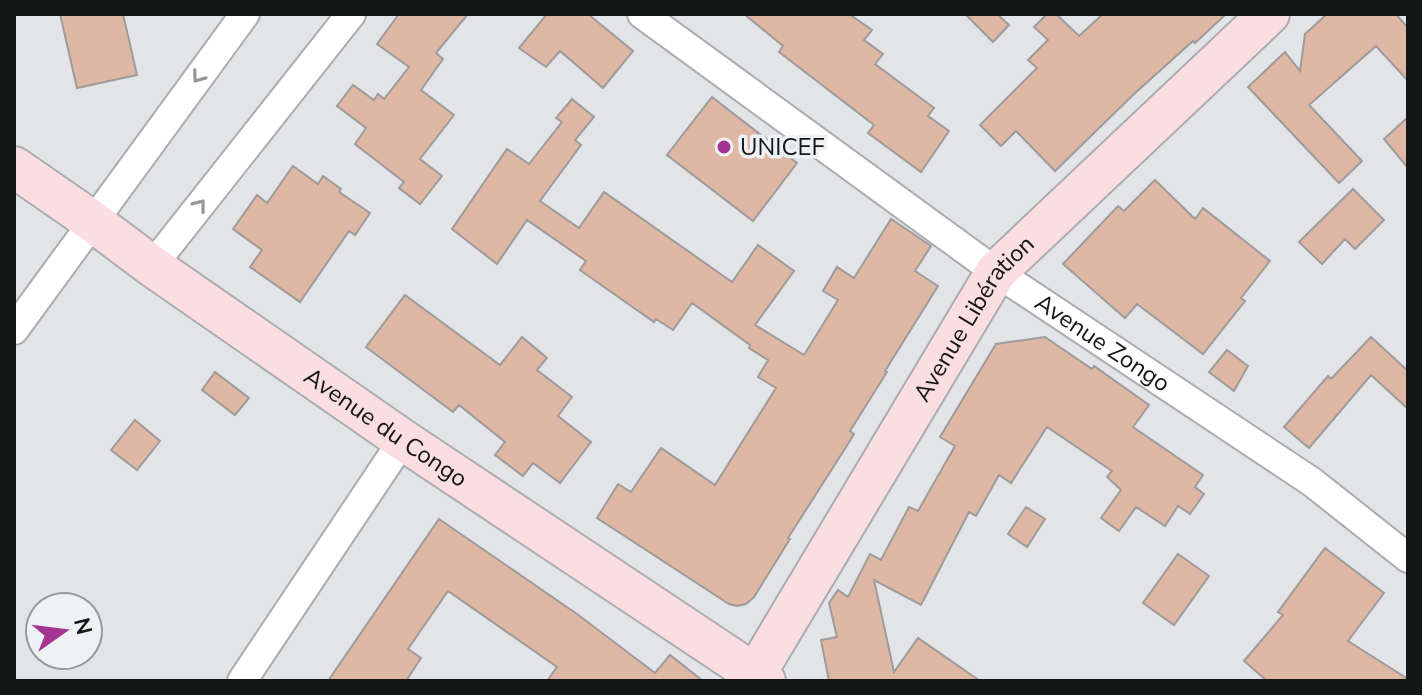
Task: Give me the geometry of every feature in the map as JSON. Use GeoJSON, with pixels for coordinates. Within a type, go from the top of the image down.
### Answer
{"type":"FeatureCollection","features":[{"type":"Feature","properties":{"kind":"street"},"geometry":{"type":"LineString","coordinates":[[14,330],[245,14]]}},
{"type":"Feature","properties":{"kind":"street"},"geometry":{"type":"LineString","coordinates":[[152,266],[351,14]]}},
{"type":"Feature","properties":{"kind":"street","name":"Avenue Zongo"},"geometry":{"type":"LineString","coordinates":[[642,14],[996,272],[1312,482],[1408,558]]}},
{"type":"Feature","properties":{"kind":"street","name":"Avenue Libération"},"geometry":{"type":"LineString","coordinates":[[757,679],[996,272],[1269,14]]}},
{"type":"Feature","properties":{"kind":"street","name":"Avenue du Congo"},"geometry":{"type":"LineString","coordinates":[[14,167],[403,440],[757,679]]}},
{"type":"Feature","properties":{"kind":"street"},"geometry":{"type":"LineString","coordinates":[[242,681],[403,440]]}},
{"type":"Feature","properties":{"kind":"building"},"geometry":{"type":"Polygon","coordinates":[[[60,14],[123,14],[137,75],[77,88],[60,14]]]}},
{"type":"Feature","properties":{"kind":"building"},"geometry":{"type":"Polygon","coordinates":[[[399,14],[468,14],[436,53],[443,59],[421,90],[454,115],[420,159],[442,176],[420,204],[399,188],[404,182],[355,144],[366,128],[337,106],[353,85],[374,100],[378,94],[384,99],[409,67],[377,44],[399,14]]]}},
{"type":"Feature","properties":{"kind":"building"},"geometry":{"type":"Polygon","coordinates":[[[547,14],[588,14],[633,51],[603,88],[560,51],[546,67],[519,48],[547,14]]]}},
{"type":"Feature","properties":{"kind":"building"},"geometry":{"type":"Polygon","coordinates":[[[744,14],[849,14],[872,30],[864,40],[883,54],[875,64],[934,108],[928,116],[949,131],[921,172],[868,133],[874,125],[779,52],[783,46],[744,14]]]}},
{"type":"Feature","properties":{"kind":"building"},"geometry":{"type":"Polygon","coordinates":[[[965,14],[997,14],[1009,25],[993,42],[965,14]]]}},
{"type":"Feature","properties":{"kind":"building"},"geometry":{"type":"Polygon","coordinates":[[[1047,14],[1056,14],[1079,36],[1103,14],[1226,14],[1134,94],[1055,171],[1016,131],[1001,146],[980,125],[1037,68],[1028,60],[1048,40],[1034,27],[1047,14]]]}},
{"type":"Feature","properties":{"kind":"building"},"geometry":{"type":"Polygon","coordinates":[[[1327,14],[1396,14],[1408,28],[1408,81],[1376,46],[1309,105],[1362,161],[1339,183],[1248,87],[1285,52],[1300,71],[1305,34],[1327,14]]]}},
{"type":"Feature","properties":{"kind":"building"},"geometry":{"type":"Polygon","coordinates":[[[712,97],[797,163],[753,221],[667,155],[712,97]]]}},
{"type":"Feature","properties":{"kind":"building"},"geometry":{"type":"Polygon","coordinates":[[[572,99],[594,117],[575,140],[581,145],[540,201],[579,228],[604,192],[732,282],[758,245],[794,271],[755,325],[804,355],[838,300],[823,291],[837,267],[854,278],[891,219],[931,246],[915,271],[938,286],[850,431],[854,434],[848,444],[754,597],[746,604],[729,604],[597,518],[618,484],[631,492],[661,448],[715,485],[776,388],[758,377],[768,360],[692,303],[673,330],[656,319],[654,322],[580,270],[586,261],[527,220],[497,264],[452,229],[507,149],[529,164],[562,122],[556,118],[572,99]]]}},
{"type":"Feature","properties":{"kind":"building"},"geometry":{"type":"Polygon","coordinates":[[[1408,117],[1408,168],[1384,139],[1408,117]]]}},
{"type":"Feature","properties":{"kind":"building"},"geometry":{"type":"Polygon","coordinates":[[[293,166],[318,184],[323,176],[341,189],[339,192],[370,213],[355,235],[349,231],[300,302],[250,267],[262,250],[233,229],[257,195],[267,203],[293,166]]]}},
{"type":"Feature","properties":{"kind":"building"},"geometry":{"type":"Polygon","coordinates":[[[1155,180],[1195,219],[1203,208],[1270,261],[1241,298],[1245,301],[1203,354],[1137,304],[1125,318],[1063,264],[1118,206],[1124,211],[1155,180]]]}},
{"type":"Feature","properties":{"kind":"building"},"geometry":{"type":"Polygon","coordinates":[[[1353,189],[1384,220],[1355,249],[1345,239],[1322,264],[1299,242],[1353,189]]]}},
{"type":"Feature","properties":{"kind":"building"},"geometry":{"type":"Polygon","coordinates":[[[405,295],[500,365],[522,337],[547,358],[537,370],[572,397],[558,416],[591,442],[560,483],[533,463],[523,476],[495,455],[505,442],[459,405],[453,412],[366,347],[405,295]]]}},
{"type":"Feature","properties":{"kind":"building"},"geometry":{"type":"Polygon","coordinates":[[[1045,337],[1092,369],[1094,366],[1149,405],[1133,427],[1203,475],[1195,487],[1204,494],[1190,514],[1178,506],[1165,526],[1136,507],[1119,531],[1101,518],[1121,490],[1107,477],[1112,471],[1047,427],[1011,483],[999,475],[976,516],[969,512],[921,605],[874,580],[894,672],[918,638],[980,681],[829,681],[821,640],[837,637],[829,603],[838,590],[848,597],[870,554],[881,560],[909,507],[918,511],[955,446],[940,437],[996,344],[1045,337]]]}},
{"type":"Feature","properties":{"kind":"building"},"geometry":{"type":"Polygon","coordinates":[[[1371,337],[1408,371],[1408,409],[1371,375],[1309,448],[1284,427],[1328,376],[1331,379],[1371,337]]]}},
{"type":"Feature","properties":{"kind":"building"},"geometry":{"type":"Polygon","coordinates":[[[1227,350],[1248,366],[1234,391],[1209,372],[1227,350]]]}},
{"type":"Feature","properties":{"kind":"building"},"geometry":{"type":"Polygon","coordinates":[[[215,372],[249,398],[235,415],[202,390],[215,372]]]}},
{"type":"Feature","properties":{"kind":"building"},"geometry":{"type":"Polygon","coordinates":[[[135,420],[160,441],[137,470],[111,450],[135,420]]]}},
{"type":"Feature","properties":{"kind":"building"},"geometry":{"type":"Polygon","coordinates":[[[1026,507],[1045,519],[1027,547],[1008,534],[1026,507]]]}},
{"type":"Feature","properties":{"kind":"building"},"geometry":{"type":"Polygon","coordinates":[[[439,519],[577,614],[655,673],[670,655],[703,681],[547,681],[557,667],[448,591],[408,649],[421,658],[406,681],[328,681],[439,519]]]}},
{"type":"Feature","properties":{"kind":"building"},"geometry":{"type":"Polygon","coordinates":[[[1325,548],[1384,593],[1348,641],[1408,681],[1267,681],[1244,661],[1283,615],[1278,612],[1325,548]]]}},
{"type":"Feature","properties":{"kind":"building"},"geometry":{"type":"Polygon","coordinates":[[[1178,554],[1209,576],[1174,625],[1143,603],[1178,554]]]}},
{"type":"Feature","properties":{"kind":"place","name":"UNICEF"},"geometry":{"type":"Point","coordinates":[724,147]}}]}
